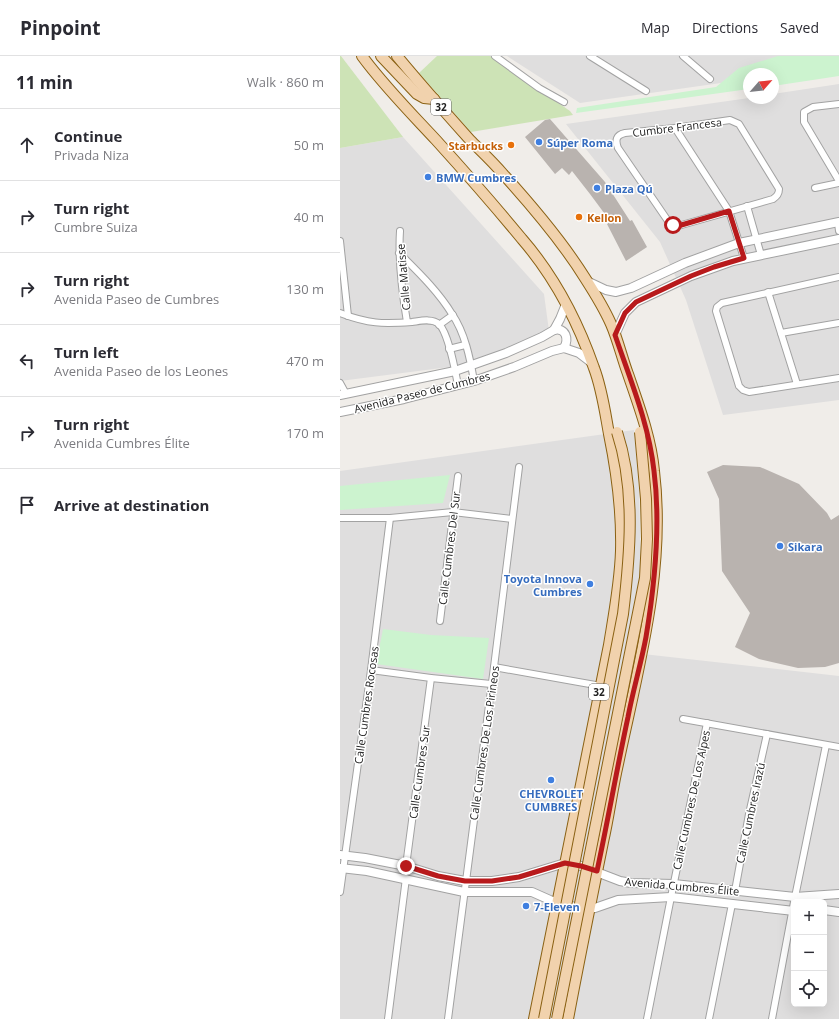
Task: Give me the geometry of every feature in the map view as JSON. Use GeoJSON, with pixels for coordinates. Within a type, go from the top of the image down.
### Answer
{"type":"FeatureCollection","features":[{"type":"Feature","properties":{"kind":"main road","name":"32"},"geometry":{"type":"LineString","coordinates":[[362,56],[396,98],[470,177],[522,239],[542,264],[566,304],[582,336],[600,389],[619,490],[621,552],[618,587],[552,934],[534,1019]]}},
{"type":"Feature","properties":{"kind":"main road"},"geometry":{"type":"LineString","coordinates":[[381,56],[417,94],[424,98],[434,99]]}},
{"type":"Feature","properties":{"kind":"main road","name":"32"},"geometry":{"type":"LineString","coordinates":[[396,56],[470,139],[513,184],[563,246],[587,281],[615,335],[642,415],[655,472],[657,519],[655,570],[645,638],[612,794],[604,842],[581,946],[568,1019]]}},
{"type":"Feature","properties":{"kind":"main road"},"geometry":{"type":"LineString","coordinates":[[544,1019],[614,663],[625,601],[628,574],[630,537],[629,500],[624,458],[617,432],[600,389]]}},
{"type":"Feature","properties":{"kind":"main road"},"geometry":{"type":"LineString","coordinates":[[557,1019],[645,578],[647,539],[646,499],[640,432],[642,415]]}},
{"type":"Feature","properties":{"kind":"main road"},"geometry":{"type":"LineString","coordinates":[[571,830],[575,840],[580,843],[596,846],[604,842]]}},
{"type":"Feature","properties":{"kind":"main road"},"geometry":{"type":"LineString","coordinates":[[552,934],[558,931],[571,934],[576,937],[581,946]]}},
{"type":"Feature","properties":{"kind":"street"},"geometry":{"type":"LineString","coordinates":[[495,56],[539,88],[564,102]]}},
{"type":"Feature","properties":{"kind":"street"},"geometry":{"type":"LineString","coordinates":[[590,56],[646,91]]}},
{"type":"Feature","properties":{"kind":"street"},"geometry":{"type":"LineString","coordinates":[[683,56],[710,79]]}},
{"type":"Feature","properties":{"kind":"street"},"geometry":{"type":"LineString","coordinates":[[815,188],[839,182],[804,122],[804,112],[813,107],[839,104]]}},
{"type":"Feature","properties":{"kind":"street","name":"Cumbre Francesa"},"geometry":{"type":"LineString","coordinates":[[729,211],[678,226],[673,225],[668,221],[618,148],[616,143],[617,138],[620,134],[730,120],[735,121],[743,130],[779,189],[779,193],[776,197],[747,206]]}},
{"type":"Feature","properties":{"kind":"street"},"geometry":{"type":"LineString","coordinates":[[676,128],[729,211],[744,258]]}},
{"type":"Feature","properties":{"kind":"street"},"geometry":{"type":"LineString","coordinates":[[729,211],[747,206],[761,255]]}},
{"type":"Feature","properties":{"kind":"street"},"geometry":{"type":"LineString","coordinates":[[587,281],[606,290],[616,292],[631,288],[684,263],[740,243],[838,225]]}},
{"type":"Feature","properties":{"kind":"street","name":"Calle Matisse"},"geometry":{"type":"LineString","coordinates":[[400,231],[399,253],[407,322]]}},
{"type":"Feature","properties":{"kind":"street"},"geometry":{"type":"LineString","coordinates":[[615,335],[625,313],[636,302],[691,276],[744,258],[839,239]]}},
{"type":"Feature","properties":{"kind":"street"},"geometry":{"type":"LineString","coordinates":[[340,240],[348,316]]}},
{"type":"Feature","properties":{"kind":"street"},"geometry":{"type":"LineString","coordinates":[[399,253],[428,283],[453,315],[465,345],[474,381]]}},
{"type":"Feature","properties":{"kind":"street"},"geometry":{"type":"LineString","coordinates":[[839,277],[722,303],[717,307],[716,311],[739,386],[743,390],[749,392],[839,378]]}},
{"type":"Feature","properties":{"kind":"street"},"geometry":{"type":"LineString","coordinates":[[768,292],[796,384]]}},
{"type":"Feature","properties":{"kind":"street"},"geometry":{"type":"LineString","coordinates":[[554,330],[566,304]]}},
{"type":"Feature","properties":{"kind":"street"},"geometry":{"type":"LineString","coordinates":[[340,313],[376,323],[434,321],[439,325],[445,335],[450,349],[458,385]]}},
{"type":"Feature","properties":{"kind":"street"},"geometry":{"type":"LineString","coordinates":[[439,325],[453,315]]}},
{"type":"Feature","properties":{"kind":"street"},"geometry":{"type":"LineString","coordinates":[[781,333],[839,323]]}},
{"type":"Feature","properties":{"kind":"street"},"geometry":{"type":"LineString","coordinates":[[554,330],[562,330],[566,336],[567,343],[564,348],[579,353],[592,363]]}},
{"type":"Feature","properties":{"kind":"street","name":"Avenida Paseo de Cumbres"},"geometry":{"type":"LineString","coordinates":[[343,394],[455,371],[506,353],[554,330]]}},
{"type":"Feature","properties":{"kind":"street"},"geometry":{"type":"LineString","coordinates":[[450,349],[465,345]]}},
{"type":"Feature","properties":{"kind":"street","name":"Avenida Paseo de Cumbres"},"geometry":{"type":"LineString","coordinates":[[340,412],[404,399],[474,381],[514,367],[552,351],[564,348]]}},
{"type":"Feature","properties":{"kind":"street"},"geometry":{"type":"LineString","coordinates":[[340,383],[343,394]]}},
{"type":"Feature","properties":{"kind":"street","name":"Calle Cumbres De Los Pirineos"},"geometry":{"type":"LineString","coordinates":[[448,1019],[519,468]]}},
{"type":"Feature","properties":{"kind":"street","name":"Calle Cumbres Del Sur"},"geometry":{"type":"LineString","coordinates":[[440,620],[458,476]]}},
{"type":"Feature","properties":{"kind":"street"},"geometry":{"type":"LineString","coordinates":[[340,518],[390,518],[453,512],[512,519]]}},
{"type":"Feature","properties":{"kind":"street","name":"Calle Cumbres Rocosas"},"geometry":{"type":"LineString","coordinates":[[340,892],[342,856],[371,670],[390,518]]}},
{"type":"Feature","properties":{"kind":"street"},"geometry":{"type":"LineString","coordinates":[[494,667],[600,686]]}},
{"type":"Feature","properties":{"kind":"street"},"geometry":{"type":"LineString","coordinates":[[371,670],[491,684]]}},
{"type":"Feature","properties":{"kind":"street","name":"Calle Cumbres Sur"},"geometry":{"type":"LineString","coordinates":[[406,866],[431,678]]}},
{"type":"Feature","properties":{"kind":"street"},"geometry":{"type":"LineString","coordinates":[[683,719],[839,747]]}},
{"type":"Feature","properties":{"kind":"street","name":"Calle Cumbres De Los Alpes"},"geometry":{"type":"LineString","coordinates":[[647,1019],[707,723]]}},
{"type":"Feature","properties":{"kind":"street","name":"Calle Cumbres Irazú"},"geometry":{"type":"LineString","coordinates":[[735,891],[749,814],[767,734]]}},
{"type":"Feature","properties":{"kind":"street"},"geometry":{"type":"LineString","coordinates":[[794,899],[826,745]]}},
{"type":"Feature","properties":{"kind":"street","name":"Avenida Cumbres Élite"},"geometry":{"type":"LineString","coordinates":[[342,856],[406,866],[438,876],[465,881],[492,881],[519,877],[565,863],[581,866],[620,881],[631,883],[674,884],[791,900]]}},
{"type":"Feature","properties":{"kind":"street","name":"Avenida Cumbres Élite"},"geometry":{"type":"LineString","coordinates":[[341,868],[406,878],[434,886],[464,892],[532,892],[569,906],[590,909],[618,900],[671,897],[791,911]]}},
{"type":"Feature","properties":{"kind":"street"},"geometry":{"type":"LineString","coordinates":[[388,1019],[406,878]]}},
{"type":"Feature","properties":{"kind":"street","name":"Avenida Cumbres Élite"},"geometry":{"type":"LineString","coordinates":[[802,899],[839,894]]}},
{"type":"Feature","properties":{"kind":"street"},"geometry":{"type":"LineString","coordinates":[[709,1019],[732,904]]}},
{"type":"Feature","properties":{"kind":"street"},"geometry":{"type":"LineString","coordinates":[[827,910],[839,912]]}},
{"type":"Feature","properties":{"kind":"street"},"geometry":{"type":"LineString","coordinates":[[772,1019],[791,921]]}},
{"type":"Feature","properties":{"kind":"shaded area"},"geometry":{"type":"Polygon","coordinates":[[[507,56],[839,56],[839,66],[779,73],[779,68],[743,68],[743,80],[580,103],[507,56]]]}},
{"type":"Feature","properties":{"kind":"shaded area"},"geometry":{"type":"Polygon","coordinates":[[[839,84],[839,400],[723,415],[686,300],[660,242],[566,124],[743,99],[743,104],[779,104],[779,93],[839,84]]]}},
{"type":"Feature","properties":{"kind":"shaded area"},"geometry":{"type":"Polygon","coordinates":[[[403,137],[544,294],[549,331],[465,365],[340,381],[340,148],[403,137]]]}},
{"type":"Feature","properties":{"kind":"shaded area"},"geometry":{"type":"Polygon","coordinates":[[[634,430],[639,490],[641,573],[625,652],[839,676],[839,1019],[340,1019],[340,471],[634,430]]]}},
{"type":"Feature","properties":{"kind":"green space"},"geometry":{"type":"Polygon","coordinates":[[[341,56],[403,137],[340,148],[341,56]]]}},
{"type":"Feature","properties":{"kind":"green space"},"geometry":{"type":"Polygon","coordinates":[[[437,56],[490,56],[570,111],[573,115],[471,132],[419,73],[437,56]]]}},
{"type":"Feature","properties":{"kind":"green space"},"geometry":{"type":"Polygon","coordinates":[[[778,56],[839,56],[839,76],[779,85],[779,68],[743,68],[743,90],[576,113],[577,108],[716,87],[739,68],[778,56]]]}},
{"type":"Feature","properties":{"kind":"green space"},"geometry":{"type":"Polygon","coordinates":[[[450,475],[443,503],[340,510],[340,486],[450,475]]]}},
{"type":"Feature","properties":{"kind":"green space"},"geometry":{"type":"Polygon","coordinates":[[[383,629],[431,635],[489,638],[483,679],[376,664],[383,629]]]}},
{"type":"Feature","properties":{"kind":"building","name":"Plaza Qú"},"geometry":{"type":"Polygon","coordinates":[[[550,119],[605,182],[630,221],[632,220],[647,247],[626,261],[607,224],[610,221],[572,171],[569,175],[562,168],[555,174],[525,137],[545,120],[550,119]]]}},
{"type":"Feature","properties":{"kind":"building","name":"Sikara"},"geometry":{"type":"Polygon","coordinates":[[[723,465],[760,467],[799,484],[827,513],[831,520],[839,515],[839,663],[825,667],[798,668],[759,659],[735,647],[750,613],[722,571],[719,499],[707,472],[723,465]]]}},
{"type":"Feature","properties":{"kind":"place","name":"Súper Roma"},"geometry":{"type":"Point","coordinates":[539,142]}},
{"type":"Feature","properties":{"kind":"place","name":"Starbucks"},"geometry":{"type":"Point","coordinates":[511,145]}},
{"type":"Feature","properties":{"kind":"place","name":"BMW Cumbres"},"geometry":{"type":"Point","coordinates":[428,177]}},
{"type":"Feature","properties":{"kind":"place","name":"Plaza Qú"},"geometry":{"type":"Point","coordinates":[597,188]}},
{"type":"Feature","properties":{"kind":"place","name":"Kellon"},"geometry":{"type":"Point","coordinates":[579,217]}},
{"type":"Feature","properties":{"kind":"place","name":"Sikara"},"geometry":{"type":"Point","coordinates":[780,546]}},
{"type":"Feature","properties":{"kind":"place","name":"Toyota Innova Cumbres"},"geometry":{"type":"Point","coordinates":[590,584]}},
{"type":"Feature","properties":{"kind":"place","name":"CHEVROLET CUMBRES"},"geometry":{"type":"Point","coordinates":[551,780]}},
{"type":"Feature","properties":{"kind":"place","name":"7-Eleven"},"geometry":{"type":"Point","coordinates":[526,906]}},
{"type":"Feature","properties":{"kind":"route"},"geometry":{"type":"LineString","coordinates":[[406,866],[438,876],[465,881],[492,881],[519,877],[565,863],[597,871],[650,611],[657,544],[655,472],[642,415],[615,335],[621,319],[636,302],[691,276],[744,258],[729,211],[678,226],[673,225]]}}]}
